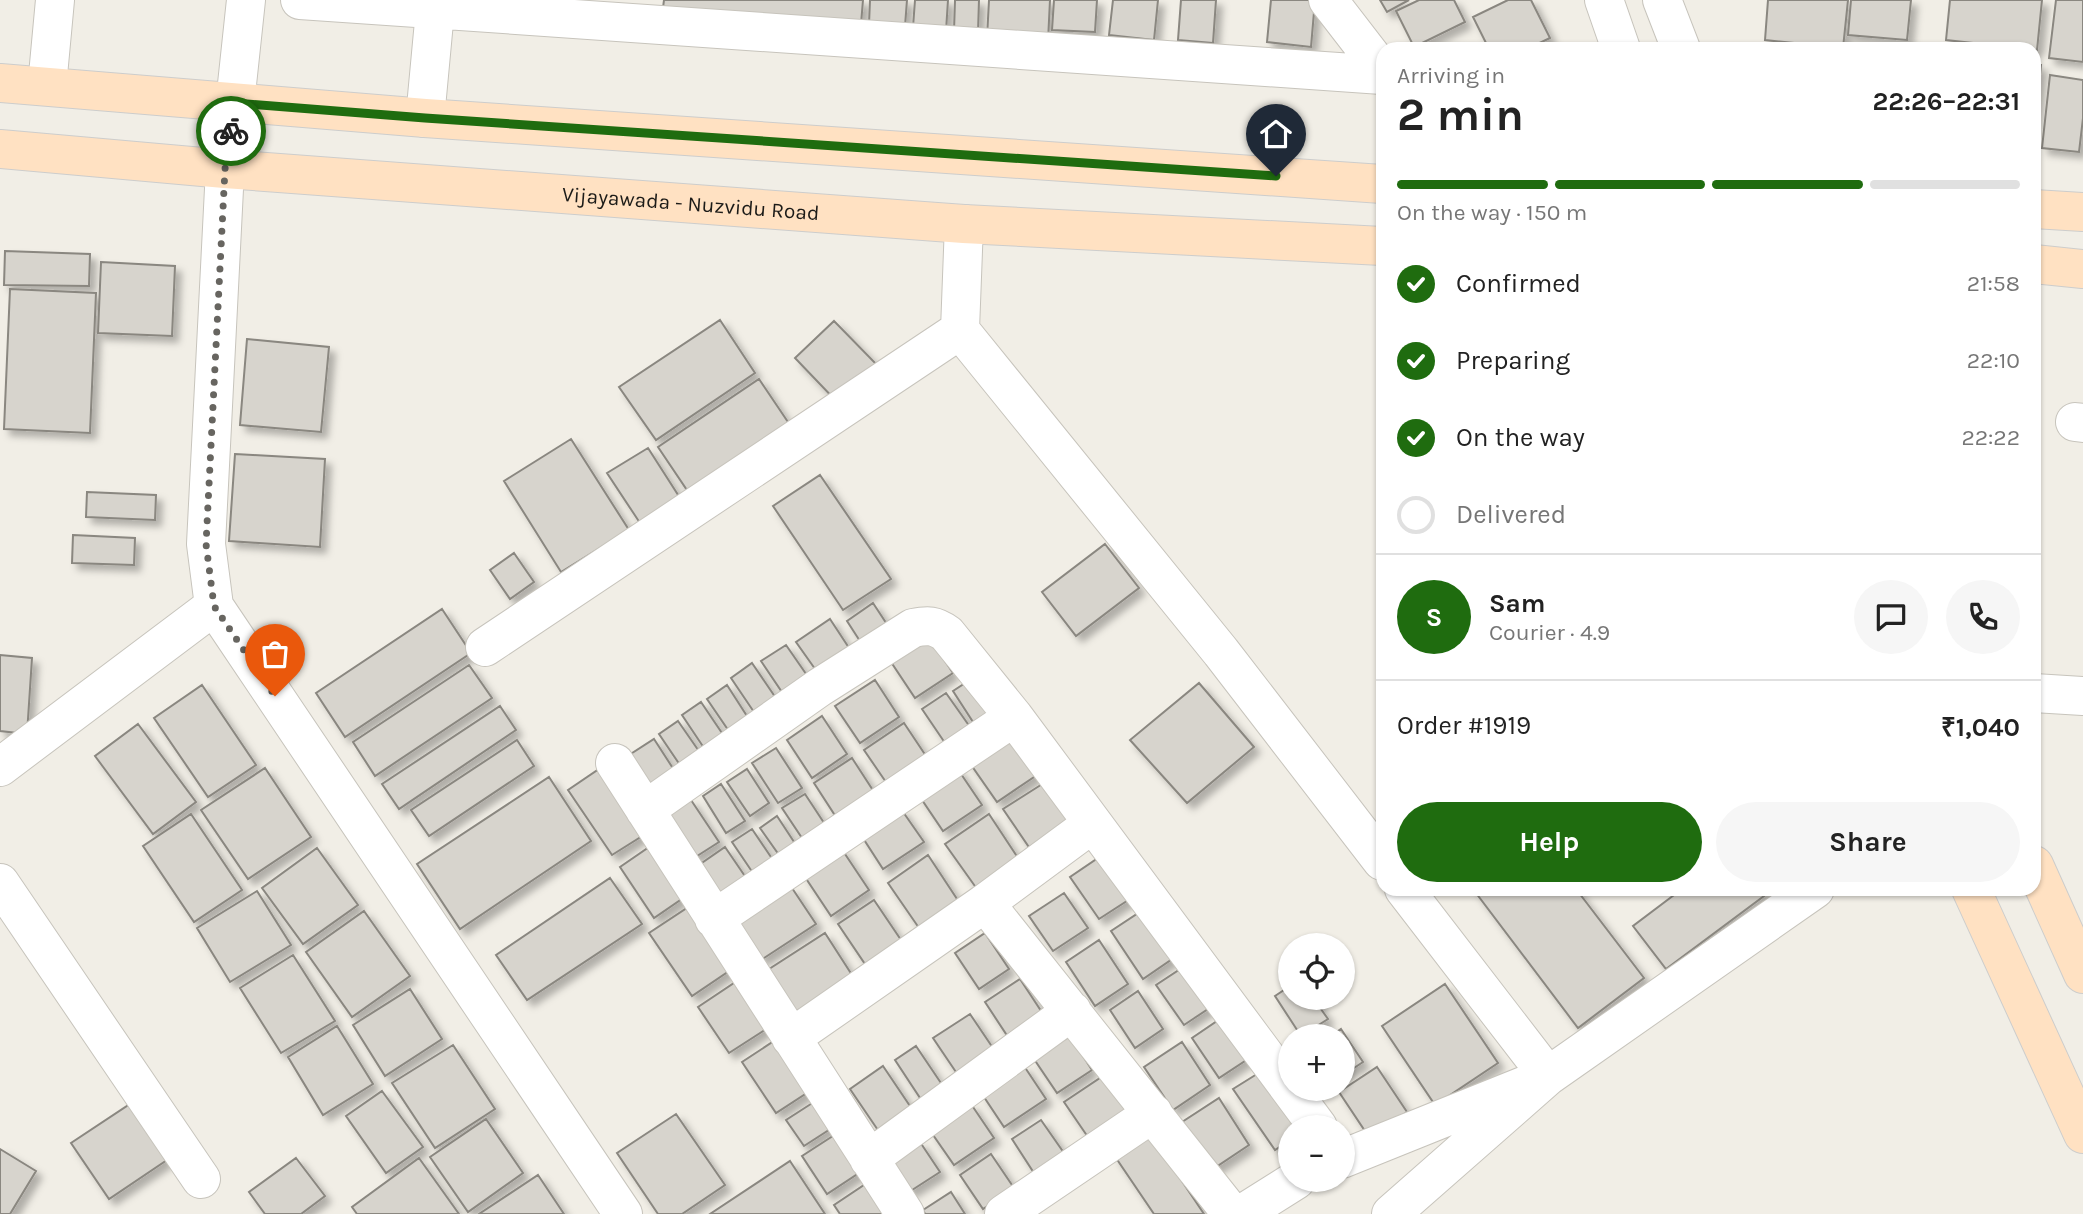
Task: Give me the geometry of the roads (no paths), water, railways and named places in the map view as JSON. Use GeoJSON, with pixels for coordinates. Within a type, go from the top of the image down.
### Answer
{"type":"FeatureCollection","features":[{"type":"Feature","properties":{"kind":"main road"},"geometry":{"type":"LineString","coordinates":[[0,83],[425,118],[1376,184]]}},
{"type":"Feature","properties":{"kind":"main road","name":"Vijayawada - Nuzvidu Road"},"geometry":{"type":"LineString","coordinates":[[0,149],[225,169],[964,224],[1376,246]]}},
{"type":"Feature","properties":{"kind":"main road"},"geometry":{"type":"LineString","coordinates":[[2041,209],[2083,212]]}},
{"type":"Feature","properties":{"kind":"main road"},"geometry":{"type":"LineString","coordinates":[[2041,265],[2083,270]]}},
{"type":"Feature","properties":{"kind":"main road"},"geometry":{"type":"LineString","coordinates":[[2041,881],[2083,974]]}},
{"type":"Feature","properties":{"kind":"main road"},"geometry":{"type":"LineString","coordinates":[[1974,896],[2083,1134]]}},
{"type":"Feature","properties":{"kind":"street"},"geometry":{"type":"LineString","coordinates":[[47,86],[55,0]]}},
{"type":"Feature","properties":{"kind":"street"},"geometry":{"type":"LineString","coordinates":[[246,0],[225,169],[206,544],[214,606],[623,1214]]}},
{"type":"Feature","properties":{"kind":"street"},"geometry":{"type":"LineString","coordinates":[[299,0],[435,4],[1376,72]]}},
{"type":"Feature","properties":{"kind":"street"},"geometry":{"type":"LineString","coordinates":[[1328,0],[1376,64]]}},
{"type":"Feature","properties":{"kind":"street"},"geometry":{"type":"LineString","coordinates":[[1604,0],[1619,42]]}},
{"type":"Feature","properties":{"kind":"street"},"geometry":{"type":"LineString","coordinates":[[1662,0],[1678,42]]}},
{"type":"Feature","properties":{"kind":"street"},"geometry":{"type":"LineString","coordinates":[[425,118],[435,4]]}},
{"type":"Feature","properties":{"kind":"street"},"geometry":{"type":"LineString","coordinates":[[964,224],[960,330],[1221,652],[1376,853]]}},
{"type":"Feature","properties":{"kind":"street"},"geometry":{"type":"LineString","coordinates":[[485,647],[960,330]]}},
{"type":"Feature","properties":{"kind":"street"},"geometry":{"type":"LineString","coordinates":[[0,767],[214,606]]}},
{"type":"Feature","properties":{"kind":"street"},"geometry":{"type":"LineString","coordinates":[[645,810],[820,687],[913,628],[926,625],[937,627],[947,634],[1014,717],[1309,1115]]}},
{"type":"Feature","properties":{"kind":"street"},"geometry":{"type":"LineString","coordinates":[[2041,693],[2083,696]]}},
{"type":"Feature","properties":{"kind":"street"},"geometry":{"type":"LineString","coordinates":[[714,919],[1014,717]]}},
{"type":"Feature","properties":{"kind":"street"},"geometry":{"type":"LineString","coordinates":[[615,762],[905,1214]]}},
{"type":"Feature","properties":{"kind":"street"},"geometry":{"type":"LineString","coordinates":[[791,1038],[985,903],[1092,824]]}},
{"type":"Feature","properties":{"kind":"street"},"geometry":{"type":"LineString","coordinates":[[0,883],[201,1179]]}},
{"type":"Feature","properties":{"kind":"street"},"geometry":{"type":"LineString","coordinates":[[1409,896],[1548,1076]]}},
{"type":"Feature","properties":{"kind":"street"},"geometry":{"type":"LineString","coordinates":[[1391,1214],[1548,1076],[1805,896]]}},
{"type":"Feature","properties":{"kind":"street"},"geometry":{"type":"LineString","coordinates":[[985,903],[1232,1214]]}},
{"type":"Feature","properties":{"kind":"street"},"geometry":{"type":"LineString","coordinates":[[869,1158],[1072,1011]]}},
{"type":"Feature","properties":{"kind":"street"},"geometry":{"type":"LineString","coordinates":[[1355,1154],[1548,1076]]}},
{"type":"Feature","properties":{"kind":"street"},"geometry":{"type":"LineString","coordinates":[[1004,1214],[1153,1113]]}},
{"type":"Feature","properties":{"kind":"street"},"geometry":{"type":"LineString","coordinates":[[1242,1214],[1278,1191]]}}]}
